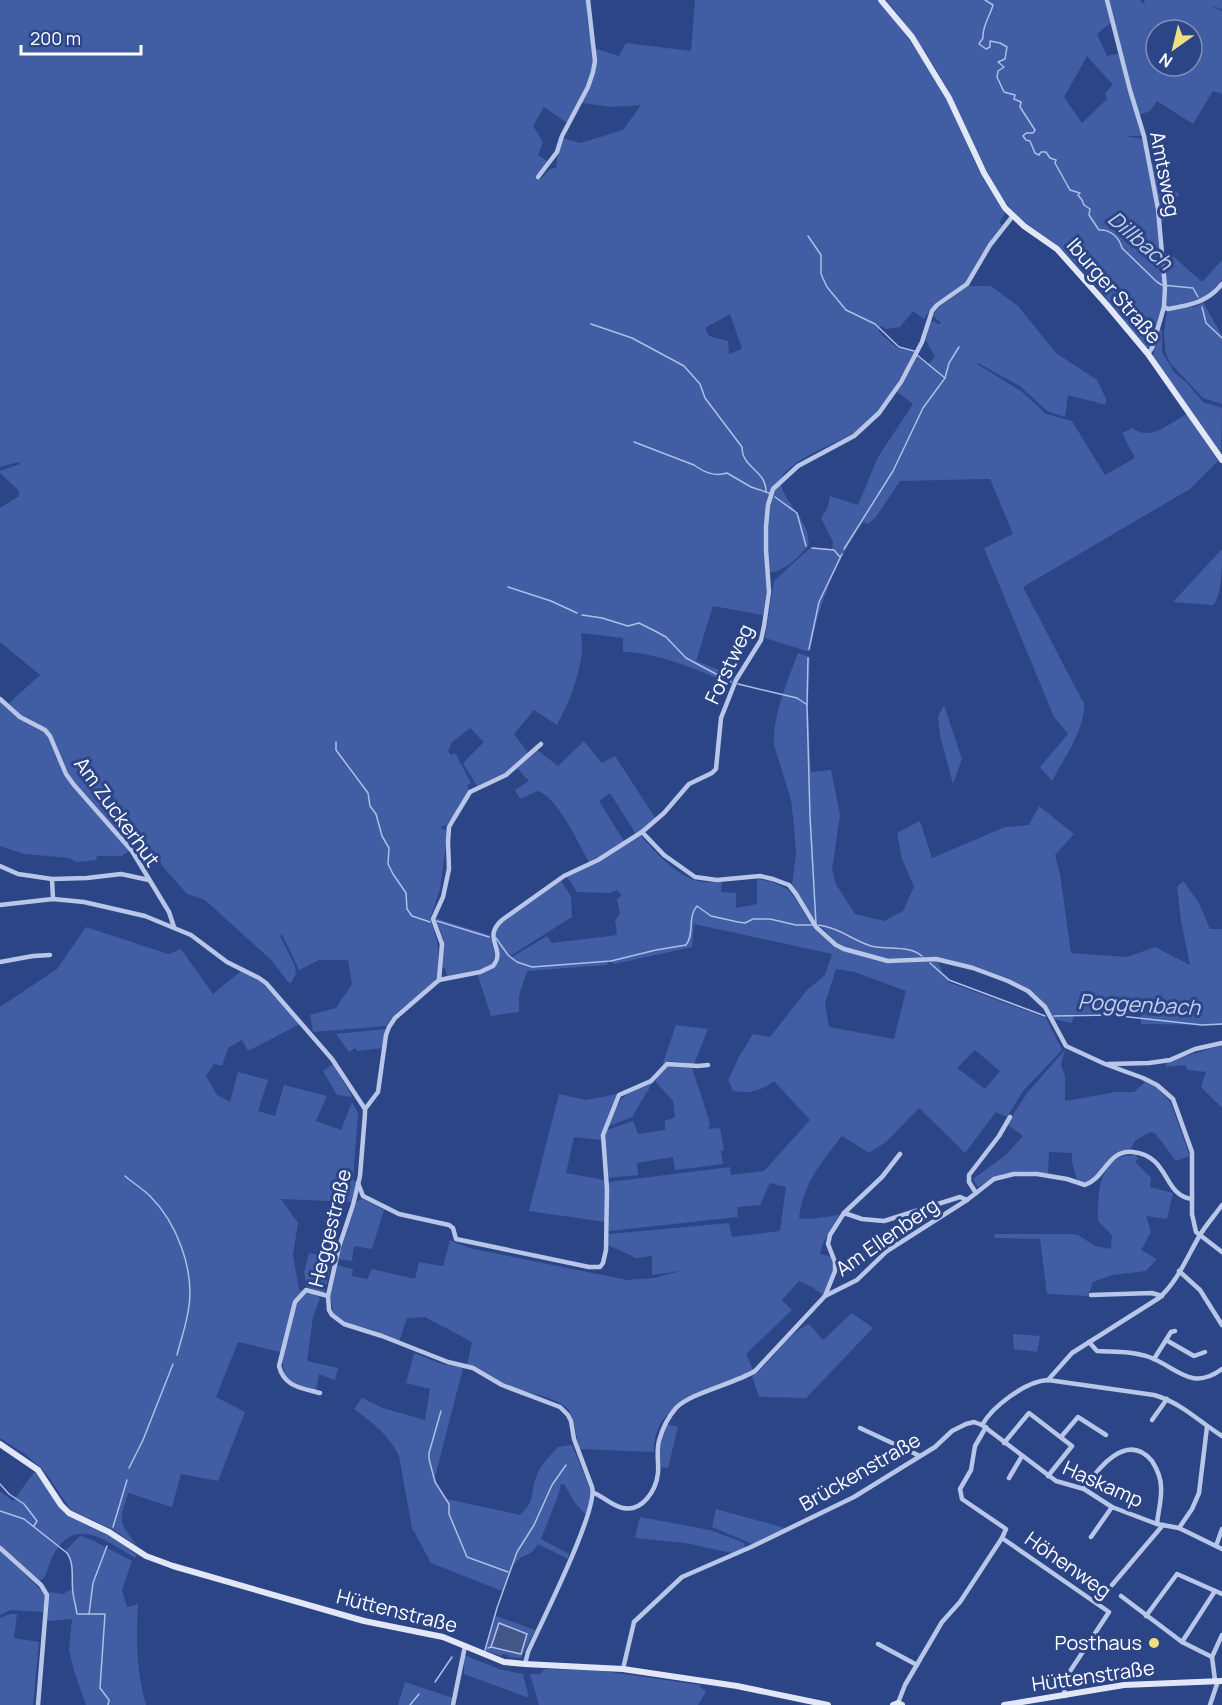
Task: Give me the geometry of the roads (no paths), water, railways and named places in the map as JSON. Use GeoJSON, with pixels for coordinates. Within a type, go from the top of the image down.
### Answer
{"type":"FeatureCollection","features":[{"type":"Feature","properties":{"kind":"main road","name":"Iburger Straße"},"geometry":{"type":"LineString","coordinates":[[881,0],[912,38],[949,98],[984,173],[1012,217],[1068,260],[1148,354],[1222,460]]}},
{"type":"Feature","properties":{"kind":"main road","name":"Hüttenstraße"},"geometry":{"type":"LineString","coordinates":[[0,1444],[36,1468],[69,1513],[114,1535],[151,1559],[364,1621],[433,1634],[498,1660],[525,1664],[623,1669],[737,1686],[828,1705]]}},
{"type":"Feature","properties":{"kind":"main road","name":"Hüttenstraße"},"geometry":{"type":"LineString","coordinates":[[1004,1705],[1124,1685],[1218,1681]]}},
{"type":"Feature","properties":{"kind":"street"},"geometry":{"type":"LineString","coordinates":[[538,177],[557,152],[562,136],[588,87],[593,72],[595,61],[588,0]]}},
{"type":"Feature","properties":{"kind":"street","name":"Amtsweg"},"geometry":{"type":"LineString","coordinates":[[1107,0],[1149,159],[1158,209],[1165,285],[1164,308],[1152,348],[1148,354]]}},
{"type":"Feature","properties":{"kind":"street","name":"Forstweg"},"geometry":{"type":"LineString","coordinates":[[365,1109],[378,1092],[389,1027],[402,1010],[440,980],[480,972],[493,966],[498,956],[493,933],[502,920],[564,876],[598,860],[642,832],[664,813],[689,784],[716,769],[721,718],[736,680],[757,648],[764,626],[769,592],[766,527],[768,505],[773,489],[798,466],[854,436],[879,413],[901,382],[922,342],[932,311],[967,284],[990,245],[1012,217]]}},
{"type":"Feature","properties":{"kind":"street"},"geometry":{"type":"LineString","coordinates":[[1164,308],[1198,303],[1209,297],[1222,284]]}},
{"type":"Feature","properties":{"kind":"street","name":"Am Zuckerhut"},"geometry":{"type":"LineString","coordinates":[[0,699],[20,717],[45,730],[50,736],[66,774],[127,844],[169,912],[174,927]]}},
{"type":"Feature","properties":{"kind":"street"},"geometry":{"type":"LineString","coordinates":[[440,980],[442,944],[433,919],[443,897],[449,869],[449,827],[471,792],[506,775],[541,744]]}},
{"type":"Feature","properties":{"kind":"street"},"geometry":{"type":"LineString","coordinates":[[642,832],[664,855],[695,877],[717,880],[760,876],[782,882],[796,894],[814,925],[836,945],[859,954],[888,961],[936,959],[973,968],[1008,981],[1038,999],[1066,1046],[1157,1085],[1173,1099],[1192,1152],[1193,1222],[1196,1232],[1222,1252]]}},
{"type":"Feature","properties":{"kind":"street"},"geometry":{"type":"LineString","coordinates":[[0,866],[18,874],[52,879],[121,874],[149,880]]}},
{"type":"Feature","properties":{"kind":"street"},"geometry":{"type":"LineString","coordinates":[[52,879],[53,899]]}},
{"type":"Feature","properties":{"kind":"street"},"geometry":{"type":"LineString","coordinates":[[0,905],[53,899],[101,906],[138,914],[191,935],[227,962],[266,983],[332,1059],[365,1109]]}},
{"type":"Feature","properties":{"kind":"street"},"geometry":{"type":"LineString","coordinates":[[0,962],[50,955]]}},
{"type":"Feature","properties":{"kind":"street"},"geometry":{"type":"LineString","coordinates":[[1105,1064],[1170,1060],[1195,1049],[1222,1043]]}},
{"type":"Feature","properties":{"kind":"street"},"geometry":{"type":"LineString","coordinates":[[358,1183],[363,1196],[399,1214],[449,1225],[453,1228],[456,1239],[589,1267],[600,1267],[606,1250],[607,1189],[603,1135],[616,1100],[623,1092],[651,1081],[667,1064],[708,1065]]}},
{"type":"Feature","properties":{"kind":"street","name":"Heggestraße"},"geometry":{"type":"LineString","coordinates":[[365,1109],[362,1164],[354,1200],[339,1247],[328,1296],[329,1310],[339,1322],[448,1362],[473,1368],[502,1385],[560,1407],[571,1421],[574,1439],[594,1493]]}},
{"type":"Feature","properties":{"kind":"street"},"geometry":{"type":"LineString","coordinates":[[976,1193],[969,1182],[969,1175],[999,1136],[1010,1117]]}},
{"type":"Feature","properties":{"kind":"street","name":"Am Ellenberg"},"geometry":{"type":"LineString","coordinates":[[594,1493],[625,1509],[633,1509],[641,1505],[655,1484],[658,1474],[658,1441],[673,1411],[691,1398],[744,1378],[755,1371],[825,1296],[856,1280],[887,1251],[967,1200],[994,1179],[1014,1174],[1037,1174],[1056,1176],[1085,1185],[1096,1180],[1112,1158],[1127,1151],[1135,1152],[1159,1164],[1176,1193],[1184,1198],[1192,1199]]}},
{"type":"Feature","properties":{"kind":"street","name":"Am Ellenberg"},"geometry":{"type":"LineString","coordinates":[[825,1296],[835,1271],[835,1262],[828,1244],[830,1235],[844,1213],[882,1177],[900,1154]]}},
{"type":"Feature","properties":{"kind":"street"},"geometry":{"type":"LineString","coordinates":[[354,1200],[363,1196]]}},
{"type":"Feature","properties":{"kind":"street","name":"Am Ellenberg"},"geometry":{"type":"LineString","coordinates":[[844,1213],[862,1219],[884,1221],[960,1197],[967,1200]]}},
{"type":"Feature","properties":{"kind":"street"},"geometry":{"type":"LineString","coordinates":[[1048,1380],[1072,1353],[1162,1296],[1200,1235],[1222,1205]]}},
{"type":"Feature","properties":{"kind":"street"},"geometry":{"type":"LineString","coordinates":[[1179,1271],[1200,1290],[1222,1325]]}},
{"type":"Feature","properties":{"kind":"street"},"geometry":{"type":"LineString","coordinates":[[320,1393],[289,1384],[279,1366],[295,1302],[306,1290],[328,1296]]}},
{"type":"Feature","properties":{"kind":"street"},"geometry":{"type":"LineString","coordinates":[[1091,1295],[1152,1293],[1162,1296]]}},
{"type":"Feature","properties":{"kind":"street"},"geometry":{"type":"LineString","coordinates":[[1154,1359],[1171,1332],[1175,1331]]}},
{"type":"Feature","properties":{"kind":"street"},"geometry":{"type":"LineString","coordinates":[[1166,1340],[1194,1356],[1205,1352]]}},
{"type":"Feature","properties":{"kind":"street"},"geometry":{"type":"LineString","coordinates":[[1089,1342],[1097,1352],[1136,1353],[1154,1359],[1190,1377],[1211,1378],[1222,1369]]}},
{"type":"Feature","properties":{"kind":"street"},"geometry":{"type":"LineString","coordinates":[[1002,1538],[1006,1530],[962,1499],[960,1490],[971,1470],[975,1446],[996,1407],[1034,1383],[1048,1380],[1154,1395],[1179,1404],[1222,1436]]}},
{"type":"Feature","properties":{"kind":"street"},"geometry":{"type":"LineString","coordinates":[[1152,1420],[1167,1399]]}},
{"type":"Feature","properties":{"kind":"street"},"geometry":{"type":"LineString","coordinates":[[1004,1443],[1029,1413],[1072,1446],[1048,1476]]}},
{"type":"Feature","properties":{"kind":"street"},"geometry":{"type":"LineString","coordinates":[[1061,1437],[1078,1417],[1083,1418],[1106,1435]]}},
{"type":"Feature","properties":{"kind":"street","name":"Brückenstraße"},"geometry":{"type":"LineString","coordinates":[[623,1669],[634,1622],[682,1577],[752,1547],[854,1497],[935,1447],[952,1431],[966,1424],[974,1422],[984,1426]]}},
{"type":"Feature","properties":{"kind":"street","name":"Haskamp"},"geometry":{"type":"LineString","coordinates":[[984,1426],[1056,1481],[1084,1489],[1112,1507],[1157,1524],[1179,1528],[1222,1549]]}},
{"type":"Feature","properties":{"kind":"street"},"geometry":{"type":"LineString","coordinates":[[1179,1528],[1192,1509],[1199,1493],[1207,1427]]}},
{"type":"Feature","properties":{"kind":"street"},"geometry":{"type":"LineString","coordinates":[[860,1428],[920,1456]]}},
{"type":"Feature","properties":{"kind":"street"},"geometry":{"type":"LineString","coordinates":[[1084,1489],[1095,1471],[1113,1455],[1126,1450],[1138,1451],[1148,1457],[1157,1468],[1161,1486],[1157,1524]]}},
{"type":"Feature","properties":{"kind":"street"},"geometry":{"type":"LineString","coordinates":[[1009,1478],[1022,1456]]}},
{"type":"Feature","properties":{"kind":"street"},"geometry":{"type":"LineString","coordinates":[[525,1664],[528,1652],[578,1541],[594,1493]]}},
{"type":"Feature","properties":{"kind":"street"},"geometry":{"type":"LineString","coordinates":[[1091,1537],[1112,1507]]}},
{"type":"Feature","properties":{"kind":"street"},"geometry":{"type":"LineString","coordinates":[[1112,1585],[1163,1525]]}},
{"type":"Feature","properties":{"kind":"street"},"geometry":{"type":"LineString","coordinates":[[1215,1546],[1222,1529]]}},
{"type":"Feature","properties":{"kind":"street","name":"Höhenweg"},"geometry":{"type":"LineString","coordinates":[[898,1704],[942,1622],[960,1602],[1002,1538],[1109,1612],[1063,1682],[1065,1696]]}},
{"type":"Feature","properties":{"kind":"street"},"geometry":{"type":"LineString","coordinates":[[0,1548],[45,1590],[47,1595],[38,1705]]}},
{"type":"Feature","properties":{"kind":"street"},"geometry":{"type":"LineString","coordinates":[[1146,1616],[1177,1574],[1222,1594]]}},
{"type":"Feature","properties":{"kind":"street"},"geometry":{"type":"LineString","coordinates":[[1182,1642],[1215,1591]]}},
{"type":"Feature","properties":{"kind":"street"},"geometry":{"type":"LineString","coordinates":[[1120,1596],[1182,1642],[1212,1657]]}},
{"type":"Feature","properties":{"kind":"street"},"geometry":{"type":"LineString","coordinates":[[1210,1705],[1218,1681],[1212,1657],[1222,1635]]}},
{"type":"Feature","properties":{"kind":"street"},"geometry":{"type":"LineString","coordinates":[[878,1644],[917,1665]]}},
{"type":"Feature","properties":{"kind":"street"},"geometry":{"type":"LineString","coordinates":[[453,1705],[465,1646]]}},
{"type":"Feature","properties":{"kind":"waterway","name":"Dillbach"},"geometry":{"type":"LineString","coordinates":[[985,0],[993,5],[979,44],[986,49],[990,47],[990,41],[1007,47],[1005,59],[998,62],[1004,67],[998,71],[997,77],[1004,92],[1015,95],[1014,99],[1021,102],[1020,107],[1035,130],[1023,136],[1030,141],[1035,153],[1039,155],[1041,152],[1046,152],[1050,158],[1056,160],[1055,163],[1070,190],[1080,193],[1078,195],[1084,205],[1090,209],[1089,215],[1099,230],[1114,234],[1122,248],[1157,282],[1162,285],[1193,288],[1198,297]]}},
{"type":"Feature","properties":{"kind":"waterway"},"geometry":{"type":"LineString","coordinates":[[808,236],[821,255],[821,274],[827,287],[846,310],[875,324],[899,347],[914,351]]}},
{"type":"Feature","properties":{"kind":"waterway","name":"Dillbach"},"geometry":{"type":"LineString","coordinates":[[1202,307],[1206,323],[1222,338]]}},
{"type":"Feature","properties":{"kind":"waterway"},"geometry":{"type":"LineString","coordinates":[[591,324],[632,338],[684,366],[700,384],[705,398],[742,447],[746,460],[762,478],[766,492]]}},
{"type":"Feature","properties":{"kind":"waterway"},"geometry":{"type":"LineString","coordinates":[[945,378],[949,363],[959,347]]}},
{"type":"Feature","properties":{"kind":"waterway"},"geometry":{"type":"LineString","coordinates":[[844,549],[893,471],[923,408],[945,378],[917,355]]}},
{"type":"Feature","properties":{"kind":"waterway"},"geometry":{"type":"LineString","coordinates":[[634,442],[709,473],[727,473],[751,487],[769,493]]}},
{"type":"Feature","properties":{"kind":"waterway"},"geometry":{"type":"LineString","coordinates":[[775,497],[797,513],[806,546]]}},
{"type":"Feature","properties":{"kind":"waterway"},"geometry":{"type":"LineString","coordinates":[[812,548],[834,550],[840,557]]}},
{"type":"Feature","properties":{"kind":"waterway"},"geometry":{"type":"LineString","coordinates":[[809,649],[819,602],[842,554]]}},
{"type":"Feature","properties":{"kind":"waterway"},"geometry":{"type":"LineString","coordinates":[[508,587],[551,601],[577,613]]}},
{"type":"Feature","properties":{"kind":"waterway"},"geometry":{"type":"LineString","coordinates":[[582,615],[628,626],[639,623],[666,637],[686,658],[731,682]]}},
{"type":"Feature","properties":{"kind":"waterway"},"geometry":{"type":"LineString","coordinates":[[808,658],[810,816],[816,924]]}},
{"type":"Feature","properties":{"kind":"waterway"},"geometry":{"type":"LineString","coordinates":[[738,684],[797,698],[806,704]]}},
{"type":"Feature","properties":{"kind":"waterway"},"geometry":{"type":"LineString","coordinates":[[336,742],[336,750],[368,793],[370,806],[376,814],[382,836],[389,848],[388,864],[406,893],[407,909],[412,916],[430,922]]}},
{"type":"Feature","properties":{"kind":"waterway"},"geometry":{"type":"LineString","coordinates":[[496,938],[508,955],[517,962],[532,967],[611,961],[686,945],[689,941],[692,915],[697,906],[711,916],[738,922],[770,919],[796,925],[813,925]]}},
{"type":"Feature","properties":{"kind":"waterway"},"geometry":{"type":"LineString","coordinates":[[437,921],[489,937]]}},
{"type":"Feature","properties":{"kind":"waterway"},"geometry":{"type":"LineString","coordinates":[[818,925],[832,928],[871,946],[911,950],[922,956]]}},
{"type":"Feature","properties":{"kind":"waterway","name":"Poggenbach"},"geometry":{"type":"LineString","coordinates":[[930,963],[949,980],[1045,1016]]}},
{"type":"Feature","properties":{"kind":"waterway","name":"Poggenbach"},"geometry":{"type":"LineString","coordinates":[[1054,1016],[1111,1015],[1202,1025],[1222,1024]]}},
{"type":"Feature","properties":{"kind":"waterway"},"geometry":{"type":"LineString","coordinates":[[125,1176],[147,1193],[160,1207],[182,1247],[190,1292],[189,1306],[177,1355]]}},
{"type":"Feature","properties":{"kind":"waterway"},"geometry":{"type":"LineString","coordinates":[[129,1468],[143,1440],[173,1364]]}},
{"type":"Feature","properties":{"kind":"waterway"},"geometry":{"type":"LineString","coordinates":[[441,1411],[429,1453],[435,1482],[449,1504],[449,1514],[467,1557],[508,1572]]}},
{"type":"Feature","properties":{"kind":"waterway"},"geometry":{"type":"LineString","coordinates":[[485,1650],[517,1552],[534,1525],[552,1485],[566,1465]]}},
{"type":"Feature","properties":{"kind":"waterway"},"geometry":{"type":"LineString","coordinates":[[113,1527],[127,1480]]}},
{"type":"Feature","properties":{"kind":"waterway"},"geometry":{"type":"LineString","coordinates":[[0,1484],[9,1494],[24,1504],[37,1521],[34,1526]]}},
{"type":"Feature","properties":{"kind":"waterway"},"geometry":{"type":"LineString","coordinates":[[0,1511],[24,1519],[67,1553],[72,1567],[77,1614],[89,1614]]}},
{"type":"Feature","properties":{"kind":"waterway"},"geometry":{"type":"LineString","coordinates":[[107,1546],[93,1583],[89,1614],[105,1614],[100,1688],[109,1700],[108,1705]]}},
{"type":"Feature","properties":{"kind":"waterway"},"geometry":{"type":"LineString","coordinates":[[435,1682],[452,1657]]}},
{"type":"Feature","properties":{"kind":"waterway"},"geometry":{"type":"LineString","coordinates":[[410,1705],[419,1694]]}},
{"type":"Feature","properties":{"kind":"place","name":"Posthaus"},"geometry":{"type":"Point","coordinates":[1154,1643]}}]}
